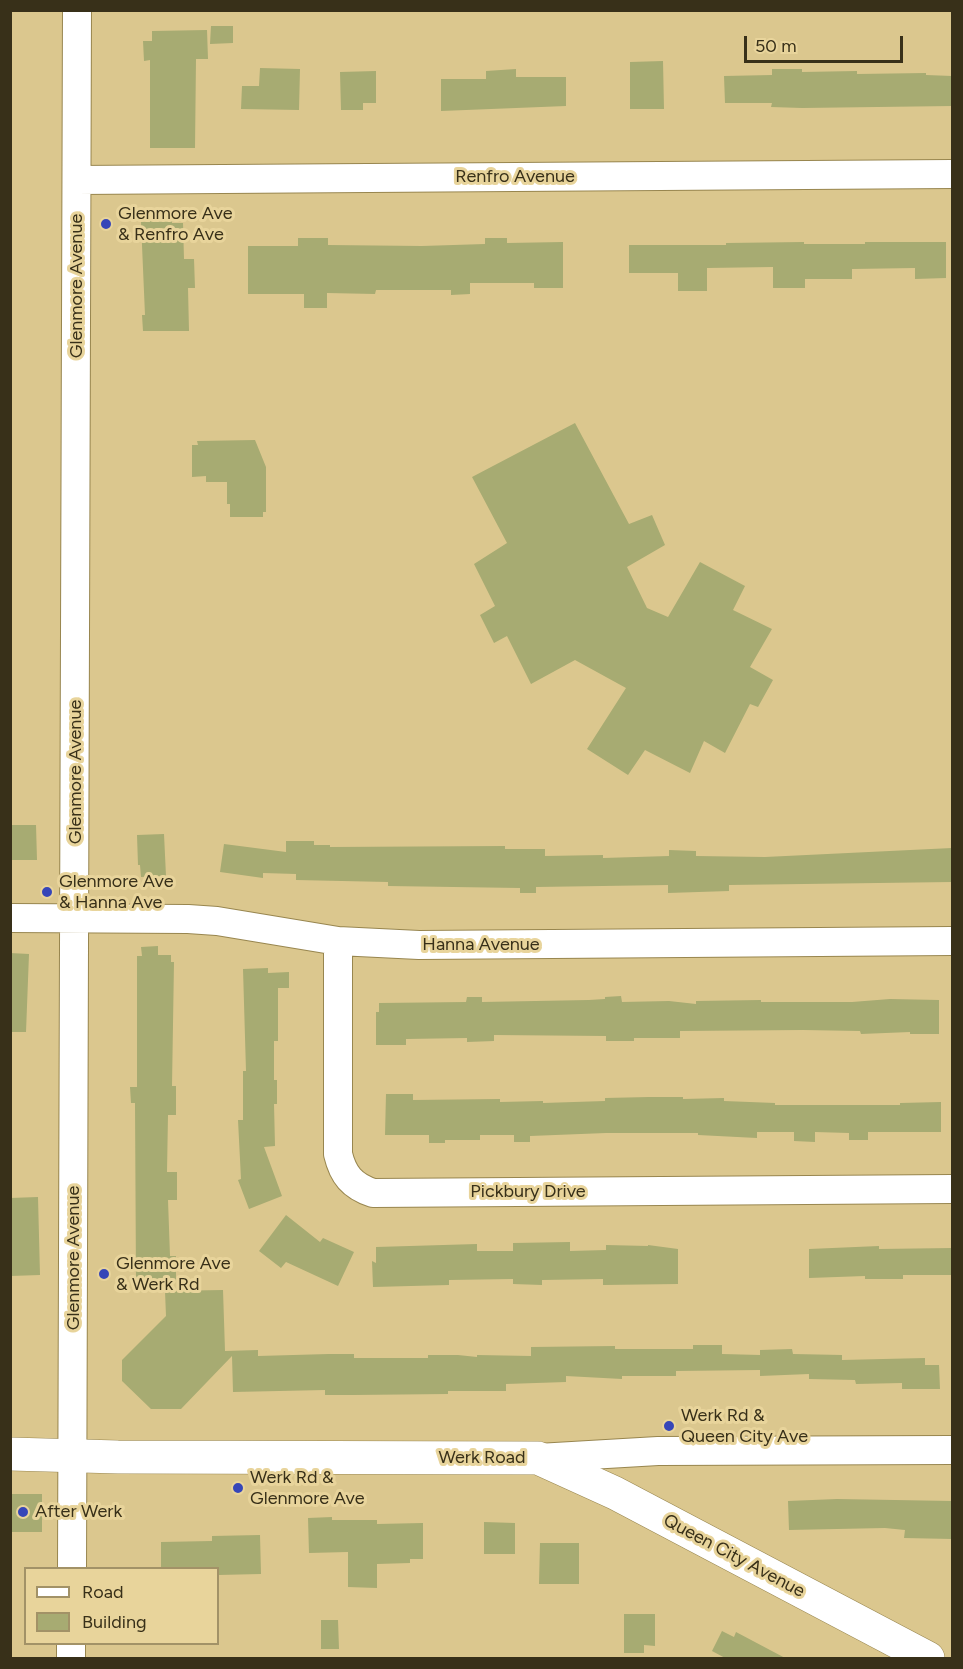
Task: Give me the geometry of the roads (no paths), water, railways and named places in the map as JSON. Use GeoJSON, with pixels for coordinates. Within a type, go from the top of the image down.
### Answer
{"type":"FeatureCollection","features":[{"type":"Feature","properties":{"kind":"main road","name":"Werk Road"},"geometry":{"type":"LineString","coordinates":[[10,1454],[74,1457],[538,1458]]}},
{"type":"Feature","properties":{"kind":"main road","name":"Queen City Avenue"},"geometry":{"type":"LineString","coordinates":[[538,1458],[615,1493],[928,1659]]}},
{"type":"Feature","properties":{"kind":"street","name":"Glenmore Avenue"},"geometry":{"type":"LineString","coordinates":[[72,1567],[77,10]]}},
{"type":"Feature","properties":{"kind":"street","name":"Renfro Avenue"},"geometry":{"type":"LineString","coordinates":[[77,180],[952,174]]}},
{"type":"Feature","properties":{"kind":"street","name":"Hanna Avenue"},"geometry":{"type":"LineString","coordinates":[[10,918],[188,919],[217,921],[338,941],[431,945],[952,941]]}},
{"type":"Feature","properties":{"kind":"street","name":"Pickbury Drive"},"geometry":{"type":"LineString","coordinates":[[338,941],[338,1154],[341,1168],[359,1188],[373,1193],[952,1189]]}},
{"type":"Feature","properties":{"kind":"street","name":"Werk Road"},"geometry":{"type":"LineString","coordinates":[[538,1458],[658,1451],[952,1450]]}},
{"type":"Feature","properties":{"kind":"place","name":"Glenmore Ave & Renfro Ave"},"geometry":{"type":"Point","coordinates":[106,224]}},
{"type":"Feature","properties":{"kind":"place","name":"Glenmore Ave & Hanna Ave"},"geometry":{"type":"Point","coordinates":[47,892]}},
{"type":"Feature","properties":{"kind":"place","name":"Glenmore Ave & Werk Rd"},"geometry":{"type":"Point","coordinates":[104,1274]}},
{"type":"Feature","properties":{"kind":"place","name":"Werk Rd & Queen City Ave"},"geometry":{"type":"Point","coordinates":[669,1426]}},
{"type":"Feature","properties":{"kind":"place","name":"Werk Rd & Glenmore Ave"},"geometry":{"type":"Point","coordinates":[238,1488]}},
{"type":"Feature","properties":{"kind":"place","name":"After Werk"},"geometry":{"type":"Point","coordinates":[23,1512]}}]}
